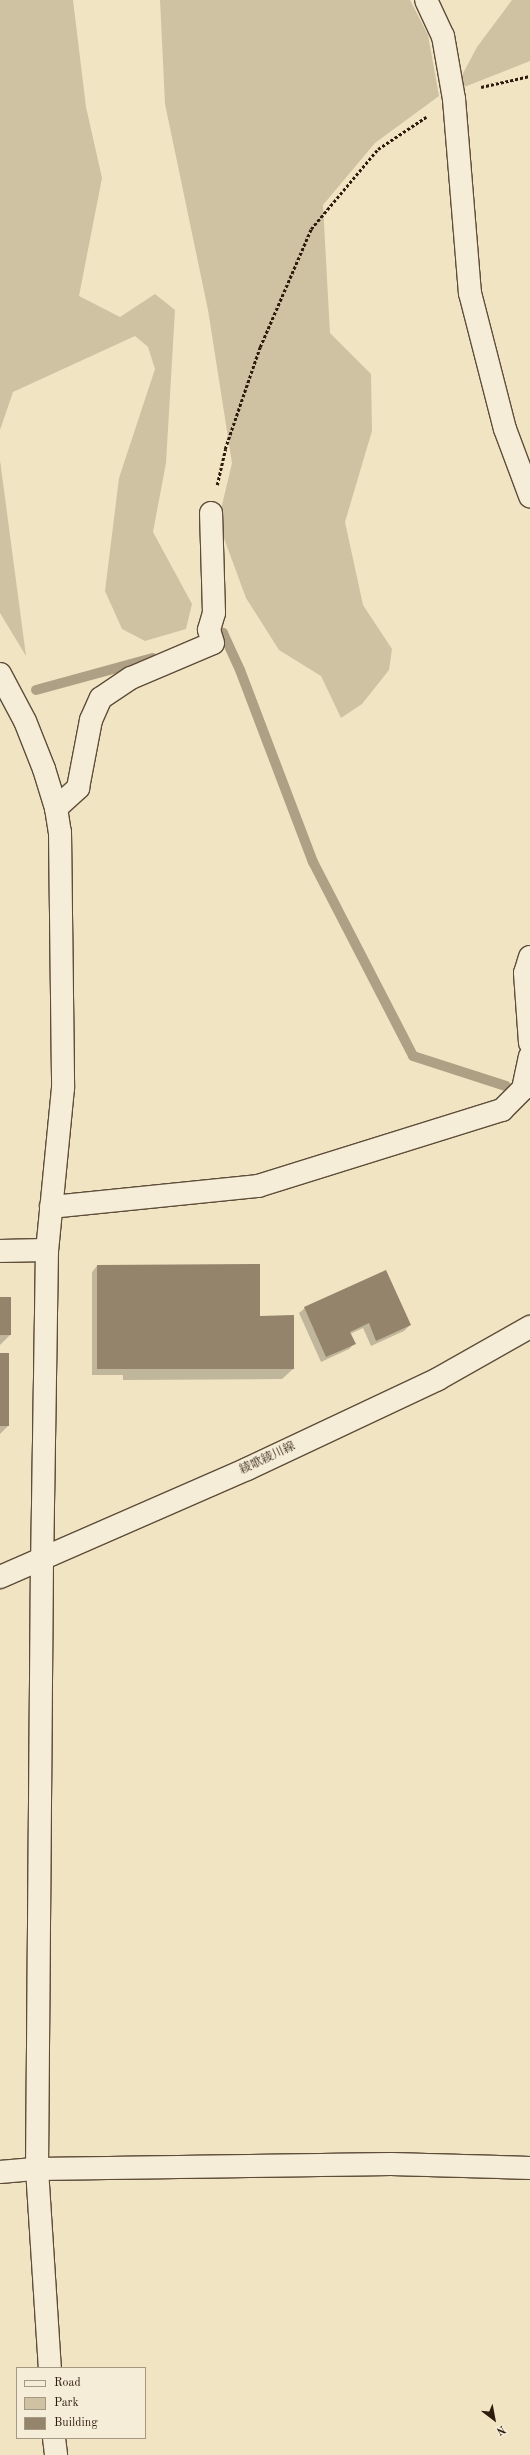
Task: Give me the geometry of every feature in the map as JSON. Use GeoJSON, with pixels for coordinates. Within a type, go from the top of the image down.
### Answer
{"type":"FeatureCollection","features":[{"type":"Feature","properties":{"kind":"street"},"geometry":{"type":"LineString","coordinates":[[426,0],[443,36],[454,99],[470,293],[505,429],[530,496]]}},
{"type":"Feature","properties":{"kind":"street"},"geometry":{"type":"LineString","coordinates":[[56,808],[78,788],[90,720],[101,698],[131,678],[211,637],[214,613],[211,513]]}},
{"type":"Feature","properties":{"kind":"street"},"geometry":{"type":"LineString","coordinates":[[0,674],[26,721],[44,769],[56,808],[60,832],[63,1088],[47,1250],[42,1559],[37,2169],[50,2367]]}},
{"type":"Feature","properties":{"kind":"street"},"geometry":{"type":"LineString","coordinates":[[530,957],[525,972],[530,1043]]}},
{"type":"Feature","properties":{"kind":"street"},"geometry":{"type":"LineString","coordinates":[[51,1207],[258,1186],[494,1113],[502,1110],[523,1089],[530,1057]]}},
{"type":"Feature","properties":{"kind":"street"},"geometry":{"type":"LineString","coordinates":[[0,1251],[47,1250]]}},
{"type":"Feature","properties":{"kind":"street","name":"綾歌綾川線"},"geometry":{"type":"LineString","coordinates":[[0,1577],[247,1470],[424,1386],[530,1327]]}},
{"type":"Feature","properties":{"kind":"street"},"geometry":{"type":"LineString","coordinates":[[0,2172],[37,2169],[391,2164],[530,2168]]}},
{"type":"Feature","properties":{"kind":"street"},"geometry":{"type":"LineString","coordinates":[[54,2439],[56,2455]]}},
{"type":"Feature","properties":{"kind":"path"},"geometry":{"type":"LineString","coordinates":[[211,513],[225,449],[260,348],[311,229],[378,149],[454,99],[486,85],[530,76]]}},
{"type":"Feature","properties":{"kind":"green space"},"geometry":{"type":"Polygon","coordinates":[[[0,0],[73,0],[86,107],[102,178],[79,296],[120,317],[155,294],[175,310],[166,463],[153,532],[192,604],[186,629],[145,641],[122,629],[105,591],[119,478],[155,369],[148,347],[135,336],[13,392],[0,430],[0,0]]]}},
{"type":"Feature","properties":{"kind":"green space"},"geometry":{"type":"Polygon","coordinates":[[[160,0],[410,0],[428,35],[439,96],[375,143],[323,205],[330,333],[371,374],[372,431],[345,522],[363,605],[392,649],[389,670],[362,704],[341,718],[321,676],[279,650],[246,598],[218,522],[232,463],[208,310],[165,104],[160,0]]]}},
{"type":"Feature","properties":{"kind":"green space"},"geometry":{"type":"Polygon","coordinates":[[[512,0],[530,0],[530,61],[464,87],[460,79],[477,47],[512,0]]]}},
{"type":"Feature","properties":{"kind":"green space"},"geometry":{"type":"Polygon","coordinates":[[[0,460],[26,656],[0,613],[0,460]]]}},
{"type":"Feature","properties":{"kind":"building"},"geometry":{"type":"Polygon","coordinates":[[[260,1264],[260,1316],[294,1315],[294,1369],[97,1369],[97,1265],[260,1264]]]}},
{"type":"Feature","properties":{"kind":"building"},"geometry":{"type":"Polygon","coordinates":[[[386,1270],[411,1325],[376,1341],[369,1323],[350,1332],[356,1344],[326,1357],[304,1307],[386,1270]]]}},
{"type":"Feature","properties":{"kind":"building"},"geometry":{"type":"Polygon","coordinates":[[[0,1297],[11,1297],[11,1335],[0,1335],[0,1297]]]}},
{"type":"Feature","properties":{"kind":"building"},"geometry":{"type":"Polygon","coordinates":[[[0,1353],[9,1353],[9,1426],[0,1426],[0,1353]]]}},
{"type":"Feature","properties":{"kind":"waterway"},"geometry":{"type":"LineString","coordinates":[[210,638],[223,633],[240,670],[313,862],[413,1056],[506,1086]]}},
{"type":"Feature","properties":{"kind":"waterway"},"geometry":{"type":"LineString","coordinates":[[36,690],[153,658]]}}]}
